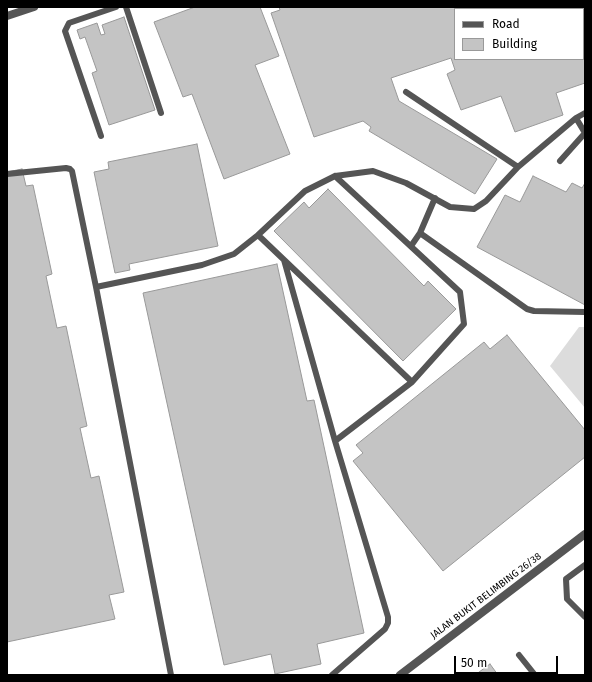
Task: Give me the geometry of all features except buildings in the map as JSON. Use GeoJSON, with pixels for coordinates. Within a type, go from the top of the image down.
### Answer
{"type":"FeatureCollection","features":[{"type":"Feature","properties":{"kind":"street"},"geometry":{"type":"LineString","coordinates":[[7,16],[34,7]]}},
{"type":"Feature","properties":{"kind":"street","name":"JALAN BUKIT BELIMBING 26/38"},"geometry":{"type":"LineString","coordinates":[[400,675],[585,534]]}},
{"type":"Feature","properties":{"kind":"lane"},"geometry":{"type":"LineString","coordinates":[[101,136],[65,31],[68,23],[116,7]]}},
{"type":"Feature","properties":{"kind":"lane"},"geometry":{"type":"LineString","coordinates":[[126,7],[161,113]]}},
{"type":"Feature","properties":{"kind":"lane"},"geometry":{"type":"LineString","coordinates":[[406,92],[518,167]]}},
{"type":"Feature","properties":{"kind":"lane"},"geometry":{"type":"LineString","coordinates":[[96,287],[202,265],[234,254],[258,235],[305,191],[335,176],[373,171],[406,183],[450,207],[474,209],[486,201],[518,167],[576,118],[585,113]]}},
{"type":"Feature","properties":{"kind":"lane"},"geometry":{"type":"LineString","coordinates":[[560,161],[585,133],[576,118]]}},
{"type":"Feature","properties":{"kind":"lane"},"geometry":{"type":"LineString","coordinates":[[7,174],[70,169],[72,171],[171,675]]}},
{"type":"Feature","properties":{"kind":"lane"},"geometry":{"type":"LineString","coordinates":[[335,176],[460,292],[464,324],[412,382],[335,441]]}},
{"type":"Feature","properties":{"kind":"lane"},"geometry":{"type":"LineString","coordinates":[[411,246],[420,233],[435,198]]}},
{"type":"Feature","properties":{"kind":"lane"},"geometry":{"type":"LineString","coordinates":[[420,233],[527,309],[534,311],[585,312]]}},
{"type":"Feature","properties":{"kind":"lane"},"geometry":{"type":"LineString","coordinates":[[258,235],[412,382]]}},
{"type":"Feature","properties":{"kind":"lane"},"geometry":{"type":"LineString","coordinates":[[284,259],[335,441],[388,617],[388,623],[385,628],[332,675]]}},
{"type":"Feature","properties":{"kind":"lane"},"geometry":{"type":"LineString","coordinates":[[585,566],[566,579],[567,599],[585,617]]}},
{"type":"Feature","properties":{"kind":"lane"},"geometry":{"type":"LineString","coordinates":[[519,655],[534,675]]}},
{"type":"Feature","properties":{"kind":"shaded area"},"geometry":{"type":"Polygon","coordinates":[[[579,327],[585,327],[585,408],[550,366],[579,327]]]}}]}
